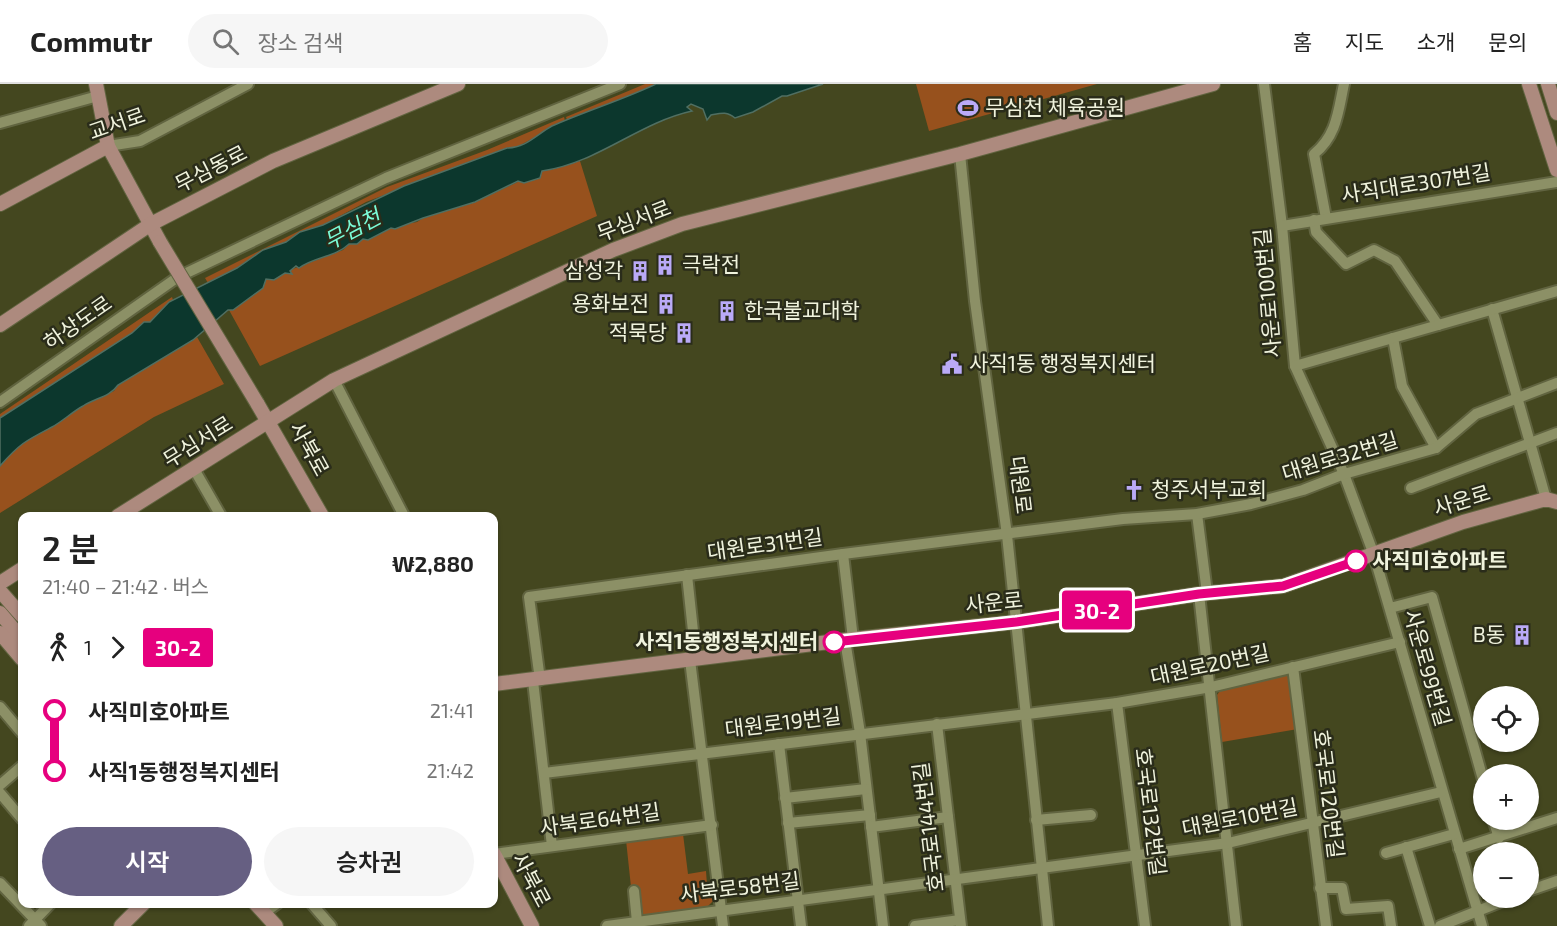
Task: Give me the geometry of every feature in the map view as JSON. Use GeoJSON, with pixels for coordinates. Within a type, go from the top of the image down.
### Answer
{"type":"FeatureCollection","features":[{"type":"Feature","properties":{"kind":"street","name":"교서로"},"geometry":{"type":"LineString","coordinates":[[0,204],[108,146],[140,141],[248,84]]}},
{"type":"Feature","properties":{"kind":"street","name":"무심동로"},"geometry":{"type":"LineString","coordinates":[[0,325],[151,224],[273,161],[458,84]]}},
{"type":"Feature","properties":{"kind":"street","name":"하상도로"},"geometry":{"type":"LineString","coordinates":[[0,402],[178,278],[386,178],[620,84]]}},
{"type":"Feature","properties":{"kind":"street","name":"무심서로"},"geometry":{"type":"LineString","coordinates":[[124,512],[334,380],[613,250],[681,224],[960,154],[1213,84]]}},
{"type":"Feature","properties":{"kind":"street","name":"사운로100번길"},"geometry":{"type":"LineString","coordinates":[[1265,84],[1282,226],[1295,366],[1344,474],[1374,555]]}},
{"type":"Feature","properties":{"kind":"street"},"geometry":{"type":"LineString","coordinates":[[1326,218],[1314,154],[1325,145],[1335,130],[1344,84]]}},
{"type":"Feature","properties":{"kind":"street"},"geometry":{"type":"LineString","coordinates":[[1529,84],[1557,170]]}},
{"type":"Feature","properties":{"kind":"street"},"geometry":{"type":"LineString","coordinates":[[1548,84],[1557,113]]}},
{"type":"Feature","properties":{"kind":"street"},"geometry":{"type":"LineString","coordinates":[[0,123],[97,90],[108,146],[151,224]]}},
{"type":"Feature","properties":{"kind":"street","name":"대원로"},"geometry":{"type":"LineString","coordinates":[[960,154],[975,301],[1007,535],[1048,926]]}},
{"type":"Feature","properties":{"kind":"street","name":"사직대로307번길"},"geometry":{"type":"LineString","coordinates":[[1282,226],[1557,182]]}},
{"type":"Feature","properties":{"kind":"street"},"geometry":{"type":"LineString","coordinates":[[1314,220],[1317,231],[1346,264],[1374,250],[1395,261],[1438,325]]}},
{"type":"Feature","properties":{"kind":"street","name":"사북로"},"geometry":{"type":"LineString","coordinates":[[151,224],[270,422],[320,512]]}},
{"type":"Feature","properties":{"kind":"street"},"geometry":{"type":"LineString","coordinates":[[1295,366],[1557,291]]}},
{"type":"Feature","properties":{"kind":"street"},"geometry":{"type":"LineString","coordinates":[[1492,309],[1530,445],[1551,501]]}},
{"type":"Feature","properties":{"kind":"street","name":"대원로32번길"},"geometry":{"type":"LineString","coordinates":[[1393,338],[1405,392],[1436,448]]}},
{"type":"Feature","properties":{"kind":"street"},"geometry":{"type":"LineString","coordinates":[[334,380],[402,512]]}},
{"type":"Feature","properties":{"kind":"street","name":"대원로32번길"},"geometry":{"type":"LineString","coordinates":[[1007,535],[1123,519],[1197,514],[1251,504],[1303,490],[1344,474],[1436,448],[1476,414],[1557,383]]}},
{"type":"Feature","properties":{"kind":"street"},"geometry":{"type":"LineString","coordinates":[[1411,488],[1557,433]]}},
{"type":"Feature","properties":{"kind":"street"},"geometry":{"type":"LineString","coordinates":[[194,469],[219,512]]}},
{"type":"Feature","properties":{"kind":"street","name":"사운로"},"geometry":{"type":"LineString","coordinates":[[498,682],[536,680],[849,640],[1016,622],[1203,593],[1283,586],[1462,522],[1551,501]]}},
{"type":"Feature","properties":{"kind":"street"},"geometry":{"type":"LineString","coordinates":[[1197,514],[1211,687],[1236,926]]}},
{"type":"Feature","properties":{"kind":"street","name":"대원로31번길"},"geometry":{"type":"LineString","coordinates":[[536,680],[529,597],[843,554],[1007,535]]}},
{"type":"Feature","properties":{"kind":"street"},"geometry":{"type":"LineString","coordinates":[[843,554],[849,640],[883,926]]}},
{"type":"Feature","properties":{"kind":"street","name":"사운로99번길"},"geometry":{"type":"LineString","coordinates":[[1374,555],[1482,926]]}},
{"type":"Feature","properties":{"kind":"street"},"geometry":{"type":"LineString","coordinates":[[0,583],[18,572]]}},
{"type":"Feature","properties":{"kind":"street"},"geometry":{"type":"LineString","coordinates":[[687,575],[702,752],[723,926]]}},
{"type":"Feature","properties":{"kind":"street"},"geometry":{"type":"LineString","coordinates":[[0,591],[18,611]]}},
{"type":"Feature","properties":{"kind":"street"},"geometry":{"type":"LineString","coordinates":[[1390,608],[1432,597],[1479,764]]}},
{"type":"Feature","properties":{"kind":"street"},"geometry":{"type":"LineString","coordinates":[[0,613],[18,634]]}},
{"type":"Feature","properties":{"kind":"street"},"geometry":{"type":"LineString","coordinates":[[0,633],[18,653]]}},
{"type":"Feature","properties":{"kind":"street","name":"대원로20번길"},"geometry":{"type":"LineString","coordinates":[[1026,716],[1211,687],[1400,642]]}},
{"type":"Feature","properties":{"kind":"street","name":"호국로120번길"},"geometry":{"type":"LineString","coordinates":[[1293,667],[1311,824],[1326,926]]}},
{"type":"Feature","properties":{"kind":"street"},"geometry":{"type":"LineString","coordinates":[[536,680],[552,846]]}},
{"type":"Feature","properties":{"kind":"street","name":"호국로132번길"},"geometry":{"type":"LineString","coordinates":[[1117,703],[1144,926]]}},
{"type":"Feature","properties":{"kind":"street"},"geometry":{"type":"LineString","coordinates":[[0,708],[18,728]]}},
{"type":"Feature","properties":{"kind":"street","name":"대원로19번길"},"geometry":{"type":"LineString","coordinates":[[544,773],[860,733],[1026,716]]}},
{"type":"Feature","properties":{"kind":"street","name":"호국로144번길"},"geometry":{"type":"LineString","coordinates":[[937,724],[961,923]]}},
{"type":"Feature","properties":{"kind":"street"},"geometry":{"type":"LineString","coordinates":[[779,744],[801,926]]}},
{"type":"Feature","properties":{"kind":"street"},"geometry":{"type":"LineString","coordinates":[[0,785],[18,769]]}},
{"type":"Feature","properties":{"kind":"street"},"geometry":{"type":"LineString","coordinates":[[785,798],[867,789]]}},
{"type":"Feature","properties":{"kind":"street","name":"대원로10번길"},"geometry":{"type":"LineString","coordinates":[[955,879],[1227,843],[1442,792]]}},
{"type":"Feature","properties":{"kind":"street"},"geometry":{"type":"LineString","coordinates":[[0,794],[18,814]]}},
{"type":"Feature","properties":{"kind":"street"},"geometry":{"type":"LineString","coordinates":[[1036,820],[1091,814]]}},
{"type":"Feature","properties":{"kind":"street"},"geometry":{"type":"LineString","coordinates":[[788,823],[948,817]]}},
{"type":"Feature","properties":{"kind":"street"},"geometry":{"type":"LineString","coordinates":[[1459,849],[1557,818]]}},
{"type":"Feature","properties":{"kind":"street","name":"사북로64번길"},"geometry":{"type":"LineString","coordinates":[[498,853],[712,825]]}},
{"type":"Feature","properties":{"kind":"street"},"geometry":{"type":"LineString","coordinates":[[1496,830],[1499,838]]}},
{"type":"Feature","properties":{"kind":"street"},"geometry":{"type":"LineString","coordinates":[[1386,853],[1454,834]]}},
{"type":"Feature","properties":{"kind":"street"},"geometry":{"type":"LineString","coordinates":[[1406,847],[1430,926]]}},
{"type":"Feature","properties":{"kind":"street","name":"사북로"},"geometry":{"type":"LineString","coordinates":[[498,862],[532,926]]}},
{"type":"Feature","properties":{"kind":"street","name":"사북로58번길"},"geometry":{"type":"LineString","coordinates":[[607,926],[955,879]]}},
{"type":"Feature","properties":{"kind":"street"},"geometry":{"type":"LineString","coordinates":[[1539,887],[1557,881]]}},
{"type":"Feature","properties":{"kind":"street"},"geometry":{"type":"LineString","coordinates":[[1,887],[18,906]]}},
{"type":"Feature","properties":{"kind":"street"},"geometry":{"type":"LineString","coordinates":[[1320,888],[1342,888],[1346,909],[1388,906],[1391,926]]}},
{"type":"Feature","properties":{"kind":"street"},"geometry":{"type":"LineString","coordinates":[[634,891],[637,922]]}},
{"type":"Feature","properties":{"kind":"street"},"geometry":{"type":"LineString","coordinates":[[20,908],[35,924],[47,908]]}},
{"type":"Feature","properties":{"kind":"street"},"geometry":{"type":"LineString","coordinates":[[121,926],[139,908]]}},
{"type":"Feature","properties":{"kind":"street"},"geometry":{"type":"LineString","coordinates":[[262,908],[276,926]]}},
{"type":"Feature","properties":{"kind":"street"},"geometry":{"type":"LineString","coordinates":[[315,908],[331,926]]}},
{"type":"Feature","properties":{"kind":"street"},"geometry":{"type":"LineString","coordinates":[[1440,926],[1482,908]]}},
{"type":"Feature","properties":{"kind":"street"},"geometry":{"type":"LineString","coordinates":[[915,926],[961,923]]}},
{"type":"Feature","properties":{"kind":"shaded area"},"geometry":{"type":"Polygon","coordinates":[[[645,84],[656,84],[625,99],[567,120],[566,117],[645,84]]]}},
{"type":"Feature","properties":{"kind":"shaded area","name":"무심천 체육공원"},"geometry":{"type":"Polygon","coordinates":[[[916,84],[1097,84],[929,131],[916,84]]]}},
{"type":"Feature","properties":{"kind":"shaded area"},"geometry":{"type":"Polygon","coordinates":[[[564,117],[565,121],[515,148],[507,148],[366,202],[323,225],[300,232],[286,242],[263,250],[237,268],[208,283],[205,278],[387,187],[487,150],[564,117]]]}},
{"type":"Feature","properties":{"kind":"shaded area"},"geometry":{"type":"Polygon","coordinates":[[[580,161],[597,216],[260,366],[229,310],[233,310],[262,288],[266,279],[343,250],[349,244],[391,227],[417,222],[423,218],[475,202],[541,171],[580,161]]]}},
{"type":"Feature","properties":{"kind":"shaded area"},"geometry":{"type":"Polygon","coordinates":[[[172,297],[173,300],[150,322],[144,322],[132,333],[0,418],[0,414],[172,297]]]}},
{"type":"Feature","properties":{"kind":"shaded area"},"geometry":{"type":"Polygon","coordinates":[[[197,337],[224,384],[154,417],[0,513],[0,466],[14,449],[34,434],[52,427],[85,404],[114,391],[118,385],[197,337]]]}},
{"type":"Feature","properties":{"kind":"shaded area"},"geometry":{"type":"Polygon","coordinates":[[[1281,674],[1290,677],[1298,729],[1222,742],[1217,695],[1222,688],[1281,674]]]}},
{"type":"Feature","properties":{"kind":"shaded area"},"geometry":{"type":"Polygon","coordinates":[[[683,834],[688,874],[706,871],[707,885],[713,885],[715,899],[707,907],[640,916],[637,887],[631,887],[626,840],[683,834]]]}},
{"type":"Feature","properties":{"kind":"water","name":"무심천"},"geometry":{"type":"Polygon","coordinates":[[[656,84],[823,84],[782,96],[753,112],[735,118],[727,113],[721,113],[711,115],[707,120],[703,109],[691,104],[687,107],[692,111],[654,124],[581,160],[542,171],[540,178],[524,183],[518,181],[475,202],[395,229],[391,228],[368,240],[363,239],[357,244],[349,244],[338,252],[311,261],[299,268],[296,266],[290,271],[292,274],[285,273],[274,280],[266,279],[263,288],[233,310],[228,310],[193,340],[118,385],[111,392],[88,403],[56,425],[30,439],[0,466],[0,418],[132,333],[144,322],[150,322],[169,302],[237,268],[263,250],[286,242],[300,232],[323,225],[404,186],[507,148],[520,146],[552,126],[656,84]]]}},
{"type":"Feature","properties":{"kind":"bus line","name":"30-2"},"geometry":{"type":"LineString","coordinates":[[834,642],[1016,622],[1199,594],[1283,586],[1356,561]]}},
{"type":"Feature","properties":{"kind":"place","name":"무심천 체육공원"},"geometry":{"type":"Point","coordinates":[968,108]}},
{"type":"Feature","properties":{"kind":"place","name":"극락전"},"geometry":{"type":"Point","coordinates":[665,265]}},
{"type":"Feature","properties":{"kind":"place","name":"삼성각"},"geometry":{"type":"Point","coordinates":[640,271]}},
{"type":"Feature","properties":{"kind":"place","name":"용화보전"},"geometry":{"type":"Point","coordinates":[666,304]}},
{"type":"Feature","properties":{"kind":"place","name":"한국불교대학"},"geometry":{"type":"Point","coordinates":[727,311]}},
{"type":"Feature","properties":{"kind":"place","name":"적묵당"},"geometry":{"type":"Point","coordinates":[684,333]}},
{"type":"Feature","properties":{"kind":"place","name":"사직1동 행정복지센터"},"geometry":{"type":"Point","coordinates":[952,364]}},
{"type":"Feature","properties":{"kind":"place","name":"청주서부교회"},"geometry":{"type":"Point","coordinates":[1134,490]}},
{"type":"Feature","properties":{"kind":"place","name":"사직미호아파트"},"geometry":{"type":"Point","coordinates":[1356,561]}},
{"type":"Feature","properties":{"kind":"place","name":"B동"},"geometry":{"type":"Point","coordinates":[1522,635]}},
{"type":"Feature","properties":{"kind":"place","name":"사직1동행정복지센터"},"geometry":{"type":"Point","coordinates":[834,642]}}]}
